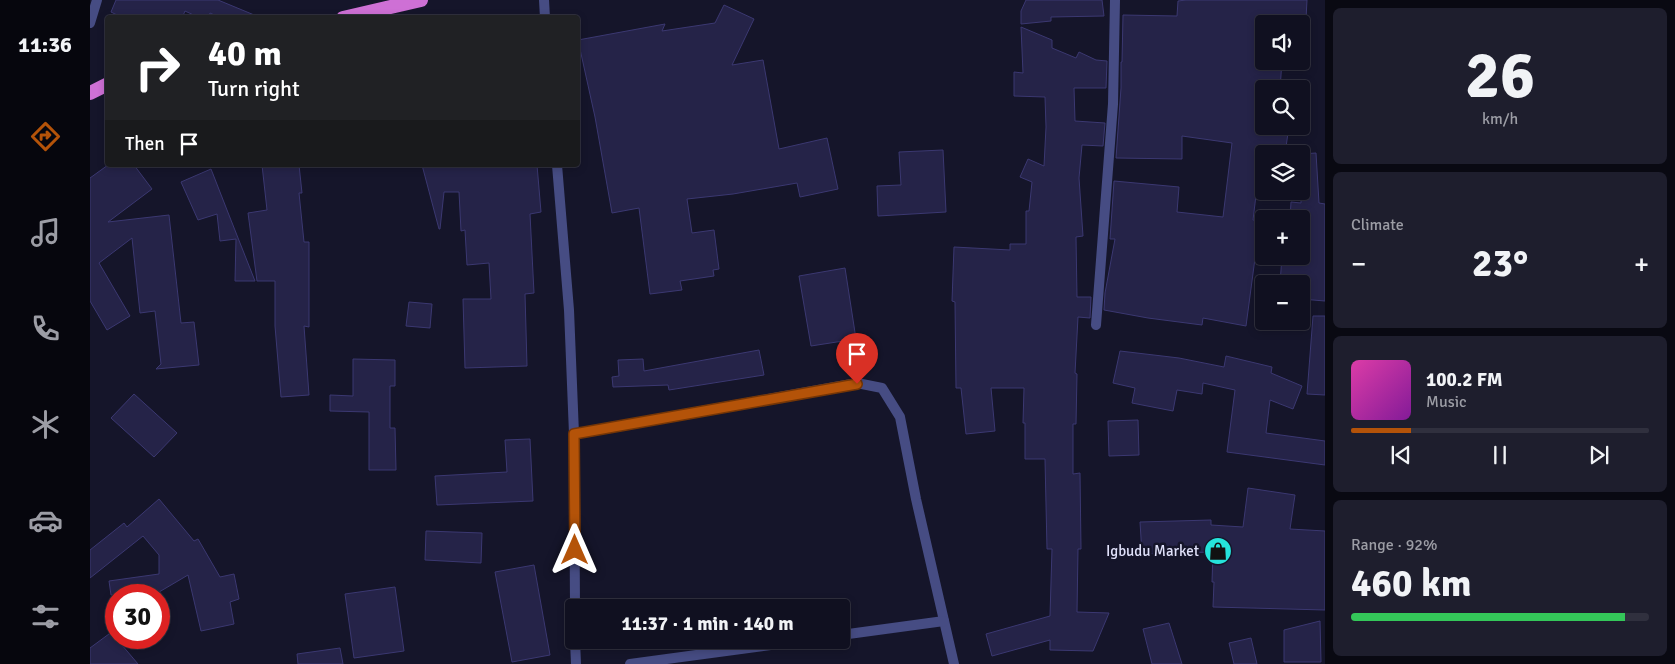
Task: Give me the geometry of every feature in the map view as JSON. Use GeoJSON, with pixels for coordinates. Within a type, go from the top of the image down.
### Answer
{"type":"FeatureCollection","features":[{"type":"Feature","properties":{"kind":"highway"},"geometry":{"type":"LineString","coordinates":[[356,15],[421,0]]}},
{"type":"Feature","properties":{"kind":"highway"},"geometry":{"type":"LineString","coordinates":[[90,93],[105,86]]}},
{"type":"Feature","properties":{"kind":"street"},"geometry":{"type":"LineString","coordinates":[[90,23],[97,0]]}},
{"type":"Feature","properties":{"kind":"street"},"geometry":{"type":"LineString","coordinates":[[544,0],[545,15]]}},
{"type":"Feature","properties":{"kind":"street"},"geometry":{"type":"LineString","coordinates":[[1096,325],[1113,104],[1115,0]]}},
{"type":"Feature","properties":{"kind":"street"},"geometry":{"type":"LineString","coordinates":[[557,167],[569,310],[574,434],[575,599]]}},
{"type":"Feature","properties":{"kind":"street"},"geometry":{"type":"LineString","coordinates":[[574,434],[857,384],[882,388],[900,417],[916,499],[954,664]]}},
{"type":"Feature","properties":{"kind":"street"},"geometry":{"type":"LineString","coordinates":[[850,634],[944,622]]}},
{"type":"Feature","properties":{"kind":"street"},"geometry":{"type":"LineString","coordinates":[[575,649],[576,664]]}},
{"type":"Feature","properties":{"kind":"street"},"geometry":{"type":"LineString","coordinates":[[630,664],[741,649]]}},
{"type":"Feature","properties":{"kind":"building"},"geometry":{"type":"Polygon","coordinates":[[[116,0],[218,0],[254,15],[214,15],[210,13],[209,15],[194,15],[185,11],[183,15],[117,15],[111,12],[116,0]]]}},
{"type":"Feature","properties":{"kind":"building"},"geometry":{"type":"Polygon","coordinates":[[[1026,0],[1102,0],[1104,16],[1051,17],[1051,21],[1021,24],[1021,11],[1026,0]]]}},
{"type":"Feature","properties":{"kind":"building"},"geometry":{"type":"Polygon","coordinates":[[[1307,0],[1306,15],[1255,15],[1255,70],[1281,70],[1281,80],[1255,80],[1255,135],[1288,135],[1286,145],[1255,145],[1255,200],[1253,220],[1255,220],[1255,258],[1246,326],[1203,318],[1202,325],[1104,310],[1105,293],[1115,239],[1110,239],[1114,181],[1179,187],[1177,212],[1223,217],[1232,143],[1182,136],[1182,159],[1116,158],[1121,88],[1123,15],[1177,16],[1178,1],[1307,0]]]}},
{"type":"Feature","properties":{"kind":"building"},"geometry":{"type":"Polygon","coordinates":[[[724,5],[754,19],[732,65],[763,60],[779,149],[827,138],[838,189],[800,197],[797,183],[733,194],[687,199],[692,233],[714,230],[719,269],[713,270],[714,276],[680,281],[682,290],[650,294],[639,208],[612,213],[595,117],[580,49],[580,40],[665,24],[662,31],[715,23],[724,5]]]}},
{"type":"Feature","properties":{"kind":"building"},"geometry":{"type":"Polygon","coordinates":[[[1021,27],[1052,40],[1052,48],[1076,58],[1079,52],[1096,60],[1107,61],[1106,88],[1074,88],[1075,121],[1105,123],[1103,146],[1082,145],[1079,178],[1083,236],[1076,237],[1077,297],[1091,297],[1090,318],[1078,317],[1075,373],[1077,374],[1076,424],[1073,424],[1073,474],[1080,473],[1081,549],[1078,549],[1077,612],[1109,613],[1093,651],[1050,650],[1050,640],[992,656],[986,634],[1050,616],[1052,549],[1047,549],[1045,459],[1025,459],[1024,388],[991,388],[995,431],[966,434],[961,388],[956,388],[955,302],[952,301],[954,247],[1010,250],[1010,244],[1026,244],[1026,211],[1029,211],[1032,182],[1020,177],[1028,159],[1044,166],[1046,127],[1045,97],[1014,96],[1014,72],[1023,73],[1021,27]]]}},
{"type":"Feature","properties":{"kind":"building"},"geometry":{"type":"Polygon","coordinates":[[[943,150],[946,212],[878,216],[877,186],[901,185],[899,152],[943,150]]]}},
{"type":"Feature","properties":{"kind":"building"},"geometry":{"type":"Polygon","coordinates":[[[1310,153],[1316,153],[1319,203],[1325,204],[1325,301],[1310,300],[1310,275],[1281,275],[1281,265],[1310,265],[1310,210],[1291,210],[1291,202],[1301,203],[1301,200],[1310,200],[1310,153]]]}},
{"type":"Feature","properties":{"kind":"building"},"geometry":{"type":"Polygon","coordinates":[[[105,167],[136,167],[152,189],[108,222],[169,215],[181,323],[194,322],[199,365],[156,369],[161,364],[155,311],[140,313],[132,238],[99,263],[130,316],[107,330],[90,301],[90,178],[105,167]]]}},
{"type":"Feature","properties":{"kind":"building"},"geometry":{"type":"Polygon","coordinates":[[[262,167],[299,167],[302,193],[299,193],[304,242],[309,242],[309,327],[304,326],[309,395],[281,397],[275,326],[275,281],[257,281],[248,213],[267,210],[262,167]]]}},
{"type":"Feature","properties":{"kind":"building"},"geometry":{"type":"Polygon","coordinates":[[[423,167],[537,167],[541,212],[530,214],[534,293],[525,294],[527,366],[465,368],[463,299],[491,299],[489,263],[467,265],[465,230],[461,231],[459,192],[444,192],[439,229],[423,167]]]}},
{"type":"Feature","properties":{"kind":"building"},"geometry":{"type":"Polygon","coordinates":[[[211,169],[255,281],[235,281],[236,239],[220,241],[217,214],[198,220],[181,182],[211,169]]]}},
{"type":"Feature","properties":{"kind":"building"},"geometry":{"type":"Polygon","coordinates":[[[845,268],[856,339],[811,346],[799,276],[845,268]]]}},
{"type":"Feature","properties":{"kind":"building"},"geometry":{"type":"Polygon","coordinates":[[[409,302],[432,304],[430,328],[406,326],[409,302]]]}},
{"type":"Feature","properties":{"kind":"building"},"geometry":{"type":"Polygon","coordinates":[[[1313,316],[1325,316],[1325,395],[1307,394],[1313,316]]]}},
{"type":"Feature","properties":{"kind":"building"},"geometry":{"type":"Polygon","coordinates":[[[759,350],[764,375],[669,390],[668,385],[613,387],[612,377],[619,376],[618,360],[643,359],[644,371],[759,350]]]}},
{"type":"Feature","properties":{"kind":"building"},"geometry":{"type":"Polygon","coordinates":[[[1120,351],[1179,358],[1224,367],[1226,356],[1272,367],[1271,373],[1302,386],[1293,409],[1270,400],[1266,433],[1325,441],[1325,465],[1227,452],[1235,390],[1203,383],[1202,394],[1177,390],[1173,411],[1132,403],[1135,388],[1113,383],[1120,351]]]}},
{"type":"Feature","properties":{"kind":"building"},"geometry":{"type":"Polygon","coordinates":[[[353,359],[395,360],[395,386],[390,386],[390,428],[395,428],[396,470],[369,470],[369,412],[330,411],[330,395],[353,396],[353,359]]]}},
{"type":"Feature","properties":{"kind":"building"},"geometry":{"type":"Polygon","coordinates":[[[134,394],[177,433],[154,457],[111,418],[134,394]]]}},
{"type":"Feature","properties":{"kind":"building"},"geometry":{"type":"Polygon","coordinates":[[[1138,420],[1139,455],[1109,456],[1108,421],[1138,420]]]}},
{"type":"Feature","properties":{"kind":"building"},"geometry":{"type":"Polygon","coordinates":[[[530,439],[533,501],[437,505],[435,476],[507,472],[505,440],[530,439]]]}},
{"type":"Feature","properties":{"kind":"building"},"geometry":{"type":"Polygon","coordinates":[[[1248,488],[1295,495],[1290,529],[1325,531],[1325,610],[1213,607],[1213,552],[1142,554],[1140,522],[1211,520],[1211,525],[1243,527],[1248,488]]]}},
{"type":"Feature","properties":{"kind":"building"},"geometry":{"type":"Polygon","coordinates":[[[159,499],[194,541],[198,539],[220,577],[234,574],[239,599],[230,602],[234,624],[201,631],[188,575],[170,586],[170,584],[109,584],[109,581],[159,574],[159,555],[143,536],[90,578],[90,550],[124,523],[127,527],[159,499]]]}},
{"type":"Feature","properties":{"kind":"building"},"geometry":{"type":"Polygon","coordinates":[[[426,531],[482,533],[481,563],[425,560],[426,531]]]}},
{"type":"Feature","properties":{"kind":"building"},"geometry":{"type":"Polygon","coordinates":[[[534,565],[550,655],[512,662],[495,572],[534,565]]]}},
{"type":"Feature","properties":{"kind":"building"},"geometry":{"type":"Polygon","coordinates":[[[395,587],[404,651],[354,658],[345,594],[395,587]]]}},
{"type":"Feature","properties":{"kind":"building"},"geometry":{"type":"Polygon","coordinates":[[[1320,621],[1321,662],[1284,662],[1284,630],[1320,621]]]}},
{"type":"Feature","properties":{"kind":"building"},"geometry":{"type":"Polygon","coordinates":[[[1169,623],[1182,664],[1152,664],[1143,629],[1169,623]]]}},
{"type":"Feature","properties":{"kind":"building"},"geometry":{"type":"Polygon","coordinates":[[[105,637],[105,649],[125,649],[138,664],[90,664],[90,648],[105,637]]]}},
{"type":"Feature","properties":{"kind":"building"},"geometry":{"type":"Polygon","coordinates":[[[1251,638],[1257,664],[1234,664],[1229,643],[1251,638]]]}},
{"type":"Feature","properties":{"kind":"building"},"geometry":{"type":"Polygon","coordinates":[[[340,648],[343,664],[298,664],[297,654],[340,648]]]}},
{"type":"Feature","properties":{"kind":"place","name":"Igbudu Market"},"geometry":{"type":"Point","coordinates":[1218,551]}},
{"type":"Feature","properties":{"kind":"route"},"geometry":{"type":"LineString","coordinates":[[575,550],[574,434],[857,384]]}}]}
